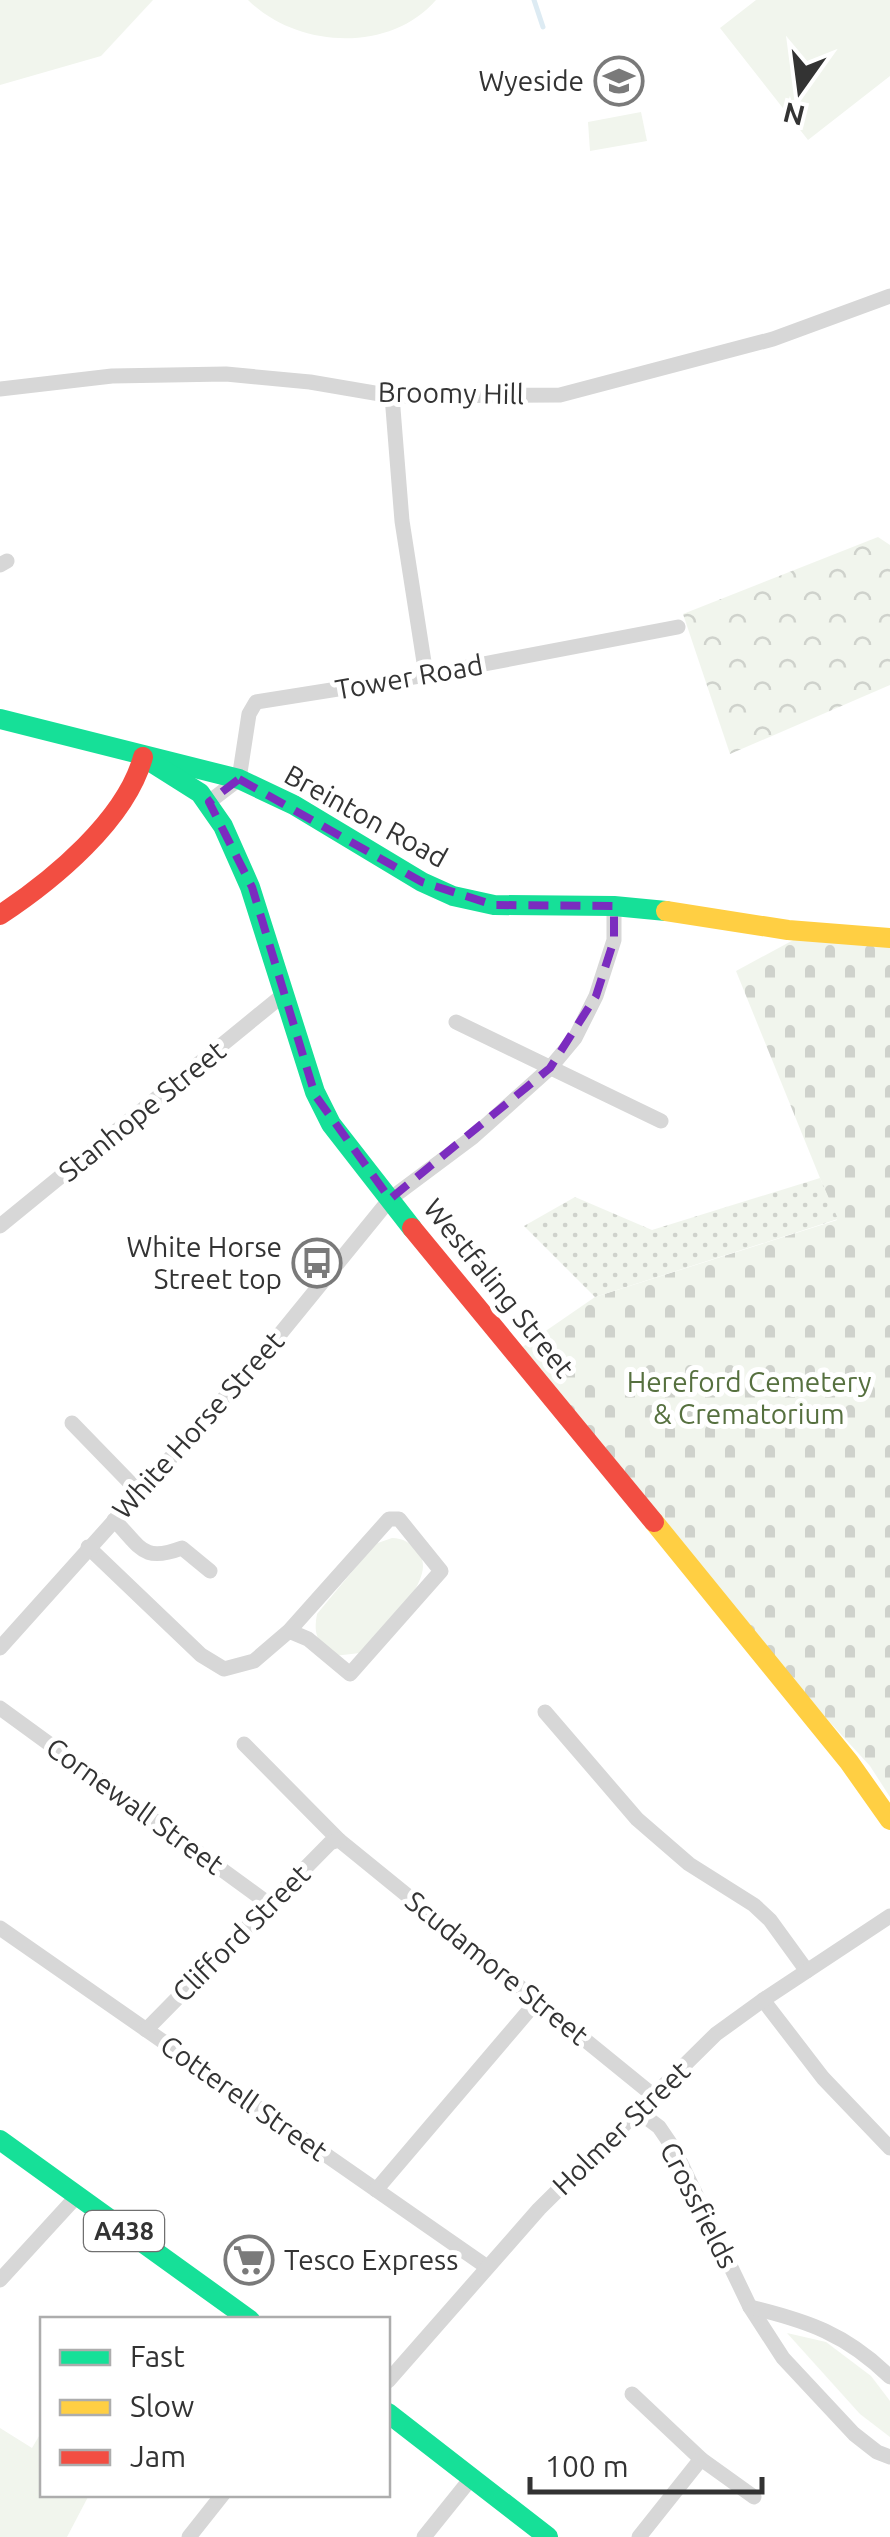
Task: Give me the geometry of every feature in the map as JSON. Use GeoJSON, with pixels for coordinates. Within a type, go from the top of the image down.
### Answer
{"type":"FeatureCollection","features":[{"type":"Feature","properties":{"kind":"main road","name":"Breinton Road"},"geometry":{"type":"LineString","coordinates":[[0,719],[239,779],[294,804],[422,882],[453,896],[494,905],[614,906],[687,912],[788,930],[890,938]]}},
{"type":"Feature","properties":{"kind":"main road","name":"Westfaling Street"},"geometry":{"type":"LineString","coordinates":[[143,756],[183,778],[209,802],[252,887],[315,1095],[330,1124],[848,1762],[890,1820]]}},
{"type":"Feature","properties":{"kind":"main road"},"geometry":{"type":"LineString","coordinates":[[0,915],[58,870],[120,803],[136,782],[143,756]]}},
{"type":"Feature","properties":{"kind":"main road","name":"A438"},"geometry":{"type":"LineString","coordinates":[[0,2140],[246,2317]]}},
{"type":"Feature","properties":{"kind":"main road"},"geometry":{"type":"LineString","coordinates":[[390,2414],[548,2537]]}},
{"type":"Feature","properties":{"kind":"street","name":"Broomy Hill"},"geometry":{"type":"LineString","coordinates":[[0,390],[112,376],[226,374],[310,382],[392,396],[560,395],[773,339],[890,296]]}},
{"type":"Feature","properties":{"kind":"street"},"geometry":{"type":"LineString","coordinates":[[392,396],[402,520],[426,675]]}},
{"type":"Feature","properties":{"kind":"street","name":"Tower Road"},"geometry":{"type":"LineString","coordinates":[[239,779],[249,714],[256,702],[426,675],[678,627]]}},
{"type":"Feature","properties":{"kind":"street"},"geometry":{"type":"LineString","coordinates":[[209,802],[239,779]]}},
{"type":"Feature","properties":{"kind":"street","name":"White Horse Street"},"geometry":{"type":"LineString","coordinates":[[2,1641],[263,1355],[390,1198],[473,1137],[550,1068],[575,1038],[596,996],[614,940],[614,906]]}},
{"type":"Feature","properties":{"kind":"street","name":"Stanhope Street"},"geometry":{"type":"LineString","coordinates":[[0,1226],[283,995]]}},
{"type":"Feature","properties":{"kind":"street"},"geometry":{"type":"LineString","coordinates":[[456,1022],[661,1121]]}},
{"type":"Feature","properties":{"kind":"street"},"geometry":{"type":"LineString","coordinates":[[72,1423],[140,1493]]}},
{"type":"Feature","properties":{"kind":"street"},"geometry":{"type":"LineString","coordinates":[[88,1547],[201,1655],[224,1669],[254,1661],[290,1631],[394,1518],[399,1518],[440,1571],[350,1674],[308,1639],[290,1631]]}},
{"type":"Feature","properties":{"kind":"street"},"geometry":{"type":"LineString","coordinates":[[114,1520],[149,1554],[160,1556],[182,1548],[210,1571]]}},
{"type":"Feature","properties":{"kind":"street","name":"Cornewall Street"},"geometry":{"type":"LineString","coordinates":[[0,1708],[269,1904]]}},
{"type":"Feature","properties":{"kind":"street"},"geometry":{"type":"LineString","coordinates":[[545,1712],[637,1819],[689,1864],[754,1905],[770,1920],[807,1971]]}},
{"type":"Feature","properties":{"kind":"street","name":"Scudamore Street"},"geometry":{"type":"LineString","coordinates":[[244,1744],[339,1840],[654,2096]]}},
{"type":"Feature","properties":{"kind":"street","name":"Clifford Street"},"geometry":{"type":"LineString","coordinates":[[146,2030],[330,1843],[339,1840]]}},
{"type":"Feature","properties":{"kind":"street","name":"Holmer Street"},"geometry":{"type":"LineString","coordinates":[[390,2379],[538,2208],[716,2034],[890,1916]]}},
{"type":"Feature","properties":{"kind":"street","name":"Cotterell Street"},"geometry":{"type":"LineString","coordinates":[[0,1928],[487,2268]]}},
{"type":"Feature","properties":{"kind":"street"},"geometry":{"type":"LineString","coordinates":[[762,2000],[823,2078],[890,2148]]}},
{"type":"Feature","properties":{"kind":"street"},"geometry":{"type":"LineString","coordinates":[[376,2190],[537,2001]]}},
{"type":"Feature","properties":{"kind":"street","name":"Crossfields"},"geometry":{"type":"LineString","coordinates":[[638,2112],[659,2128],[674,2149],[750,2306],[783,2358],[854,2434],[890,2457]]}},
{"type":"Feature","properties":{"kind":"street"},"geometry":{"type":"LineString","coordinates":[[0,2280],[77,2196]]}},
{"type":"Feature","properties":{"kind":"street"},"geometry":{"type":"LineString","coordinates":[[750,2306],[802,2319],[838,2335],[890,2376]]}},
{"type":"Feature","properties":{"kind":"street"},"geometry":{"type":"LineString","coordinates":[[632,2394],[701,2459],[754,2497]]}},
{"type":"Feature","properties":{"kind":"street"},"geometry":{"type":"LineString","coordinates":[[639,2537],[701,2459]]}},
{"type":"Feature","properties":{"kind":"street"},"geometry":{"type":"LineString","coordinates":[[424,2537],[473,2476]]}},
{"type":"Feature","properties":{"kind":"street"},"geometry":{"type":"LineString","coordinates":[[189,2537],[221,2497]]}},
{"type":"Feature","properties":{"kind":"highlighted area"},"geometry":{"type":"Polygon","coordinates":[[[239,779],[422,882],[494,905],[614,906],[614,940],[596,996],[550,1068],[390,1199],[315,1095],[252,887],[209,802],[239,779]]]}},
{"type":"Feature","properties":{"kind":"green space"},"geometry":{"type":"Polygon","coordinates":[[[0,0],[153,0],[101,56],[0,85],[0,0]]]}},
{"type":"Feature","properties":{"kind":"green space"},"geometry":{"type":"Polygon","coordinates":[[[248,0],[436,0],[394,30],[342,38],[291,28],[248,0]]]}},
{"type":"Feature","properties":{"kind":"green space"},"geometry":{"type":"Polygon","coordinates":[[[756,0],[890,0],[890,76],[808,140],[720,28],[756,0]]]}},
{"type":"Feature","properties":{"kind":"green space"},"geometry":{"type":"Polygon","coordinates":[[[641,112],[647,141],[590,151],[588,122],[641,112]]]}},
{"type":"Feature","properties":{"kind":"green space"},"geometry":{"type":"Polygon","coordinates":[[[878,537],[890,545],[890,685],[730,754],[683,614],[878,537]]]}},
{"type":"Feature","properties":{"kind":"green space","name":"Hereford Cemetery & Crematorium"},"geometry":{"type":"Polygon","coordinates":[[[797,938],[890,945],[890,1797],[870,1766],[794,1683],[521,1348],[595,1297],[837,1220],[736,971],[797,938]]]}},
{"type":"Feature","properties":{"kind":"green space"},"geometry":{"type":"Polygon","coordinates":[[[820,1178],[838,1219],[595,1297],[524,1226],[575,1197],[652,1230],[820,1178]]]}},
{"type":"Feature","properties":{"kind":"green space"},"geometry":{"type":"Polygon","coordinates":[[[392,1538],[413,1546],[423,1563],[415,1591],[360,1653],[334,1656],[318,1638],[317,1614],[375,1544],[392,1538]]]}},
{"type":"Feature","properties":{"kind":"green space"},"geometry":{"type":"Polygon","coordinates":[[[787,2333],[826,2342],[871,2376],[890,2401],[890,2437],[860,2414],[787,2333]]]}},
{"type":"Feature","properties":{"kind":"green space"},"geometry":{"type":"Polygon","coordinates":[[[0,2428],[32,2448],[40,2434],[40,2497],[88,2497],[67,2537],[0,2537],[0,2428]]]}},
{"type":"Feature","properties":{"kind":"waterway"},"geometry":{"type":"LineString","coordinates":[[534,0],[543,27]]}},
{"type":"Feature","properties":{"kind":"traffic: fast"},"geometry":{"type":"LineString","coordinates":[[0,719],[239,779],[294,805],[422,882],[453,896],[494,905],[614,906],[666,911]]}},
{"type":"Feature","properties":{"kind":"traffic: fast"},"geometry":{"type":"LineString","coordinates":[[143,757],[200,793],[223,826],[250,887],[315,1092],[331,1124],[412,1228]]}},
{"type":"Feature","properties":{"kind":"traffic: fast"},"geometry":{"type":"LineString","coordinates":[[0,2140],[246,2317]]}},
{"type":"Feature","properties":{"kind":"traffic: fast"},"geometry":{"type":"LineString","coordinates":[[390,2415],[548,2537]]}},
{"type":"Feature","properties":{"kind":"traffic: slow"},"geometry":{"type":"LineString","coordinates":[[666,911],[788,930],[890,938]]}},
{"type":"Feature","properties":{"kind":"traffic: slow"},"geometry":{"type":"LineString","coordinates":[[654,1522],[849,1762],[890,1820]]}},
{"type":"Feature","properties":{"kind":"traffic: jam"},"geometry":{"type":"LineString","coordinates":[[0,915],[85,846],[121,803],[143,757]]}},
{"type":"Feature","properties":{"kind":"traffic: jam"},"geometry":{"type":"LineString","coordinates":[[412,1228],[654,1522]]}},
{"type":"Feature","properties":{"kind":"place","name":"Wyeside"},"geometry":{"type":"Point","coordinates":[619,81]}},
{"type":"Feature","properties":{"kind":"place","name":"White Horse Street top"},"geometry":{"type":"Point","coordinates":[317,1263]}},
{"type":"Feature","properties":{"kind":"place","name":"Tesco Express"},"geometry":{"type":"Point","coordinates":[249,2260]}}]}
